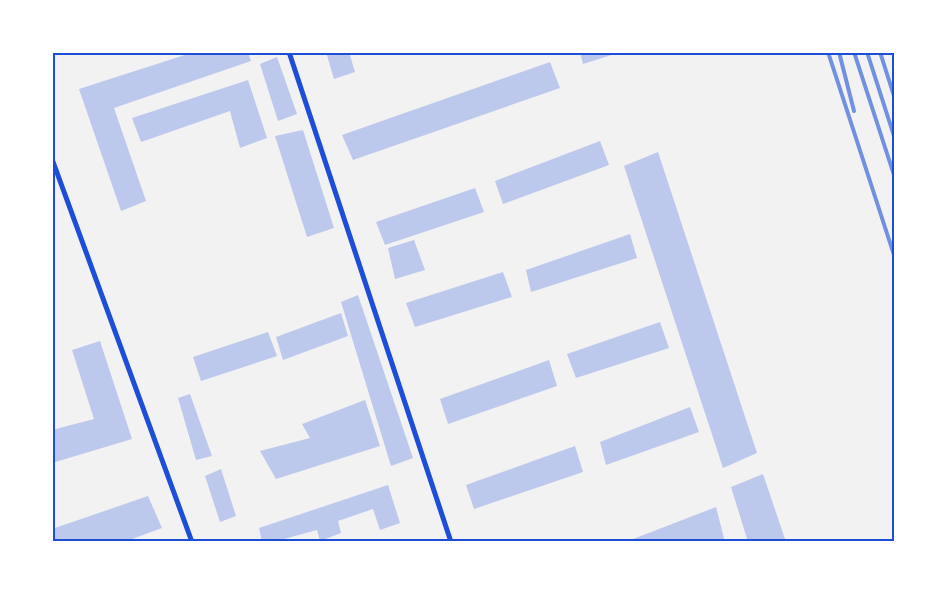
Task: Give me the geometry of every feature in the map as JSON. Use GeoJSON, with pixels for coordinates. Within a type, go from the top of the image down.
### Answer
{"type":"FeatureCollection","features":[{"type":"Feature","properties":{"kind":"street"},"geometry":{"type":"LineString","coordinates":[[289,52],[451,542]]}},
{"type":"Feature","properties":{"kind":"street"},"geometry":{"type":"LineString","coordinates":[[52,159],[192,542]]}},
{"type":"Feature","properties":{"kind":"building"},"geometry":{"type":"Polygon","coordinates":[[[194,52],[248,52],[251,61],[114,108],[146,201],[121,211],[79,89],[194,52]]]}},
{"type":"Feature","properties":{"kind":"building"},"geometry":{"type":"Polygon","coordinates":[[[326,52],[349,52],[355,72],[334,79],[326,52]]]}},
{"type":"Feature","properties":{"kind":"building"},"geometry":{"type":"Polygon","coordinates":[[[580,52],[618,52],[618,53],[583,64],[580,52]]]}},
{"type":"Feature","properties":{"kind":"building"},"geometry":{"type":"Polygon","coordinates":[[[277,57],[297,114],[278,121],[260,64],[277,57]]]}},
{"type":"Feature","properties":{"kind":"building"},"geometry":{"type":"Polygon","coordinates":[[[550,62],[560,88],[353,160],[342,135],[550,62]]]}},
{"type":"Feature","properties":{"kind":"building"},"geometry":{"type":"Polygon","coordinates":[[[248,80],[267,138],[240,148],[230,111],[141,142],[132,118],[248,80]]]}},
{"type":"Feature","properties":{"kind":"building"},"geometry":{"type":"Polygon","coordinates":[[[303,130],[334,228],[307,237],[275,136],[303,130]]]}},
{"type":"Feature","properties":{"kind":"building"},"geometry":{"type":"Polygon","coordinates":[[[600,141],[609,165],[503,204],[495,181],[600,141]]]}},
{"type":"Feature","properties":{"kind":"building"},"geometry":{"type":"Polygon","coordinates":[[[658,152],[757,453],[723,468],[624,166],[658,152]]]}},
{"type":"Feature","properties":{"kind":"building"},"geometry":{"type":"Polygon","coordinates":[[[475,188],[484,212],[385,245],[376,222],[475,188]]]}},
{"type":"Feature","properties":{"kind":"building"},"geometry":{"type":"Polygon","coordinates":[[[630,234],[637,258],[531,292],[526,270],[630,234]]]}},
{"type":"Feature","properties":{"kind":"building"},"geometry":{"type":"Polygon","coordinates":[[[414,240],[425,270],[395,279],[388,248],[414,240]]]}},
{"type":"Feature","properties":{"kind":"building"},"geometry":{"type":"Polygon","coordinates":[[[503,272],[512,297],[415,327],[406,303],[503,272]]]}},
{"type":"Feature","properties":{"kind":"building"},"geometry":{"type":"Polygon","coordinates":[[[358,295],[413,458],[391,466],[341,302],[358,295]]]}},
{"type":"Feature","properties":{"kind":"building"},"geometry":{"type":"Polygon","coordinates":[[[341,313],[348,336],[283,360],[276,337],[341,313]]]}},
{"type":"Feature","properties":{"kind":"building"},"geometry":{"type":"Polygon","coordinates":[[[660,322],[669,348],[576,378],[567,354],[660,322]]]}},
{"type":"Feature","properties":{"kind":"building"},"geometry":{"type":"Polygon","coordinates":[[[268,332],[277,356],[201,381],[193,357],[268,332]]]}},
{"type":"Feature","properties":{"kind":"building"},"geometry":{"type":"Polygon","coordinates":[[[100,341],[132,439],[52,463],[52,430],[94,419],[72,350],[100,341]]]}},
{"type":"Feature","properties":{"kind":"building"},"geometry":{"type":"Polygon","coordinates":[[[549,360],[557,386],[448,424],[440,399],[549,360]]]}},
{"type":"Feature","properties":{"kind":"building"},"geometry":{"type":"Polygon","coordinates":[[[190,394],[212,456],[196,460],[178,398],[190,394]]]}},
{"type":"Feature","properties":{"kind":"building"},"geometry":{"type":"Polygon","coordinates":[[[365,400],[380,446],[276,479],[260,451],[310,438],[302,424],[365,400]]]}},
{"type":"Feature","properties":{"kind":"building"},"geometry":{"type":"Polygon","coordinates":[[[690,407],[699,432],[606,465],[600,442],[690,407]]]}},
{"type":"Feature","properties":{"kind":"building"},"geometry":{"type":"Polygon","coordinates":[[[575,446],[583,472],[474,509],[466,485],[575,446]]]}},
{"type":"Feature","properties":{"kind":"building"},"geometry":{"type":"Polygon","coordinates":[[[221,469],[236,516],[220,522],[205,476],[221,469]]]}},
{"type":"Feature","properties":{"kind":"building"},"geometry":{"type":"Polygon","coordinates":[[[763,474],[786,542],[748,542],[731,487],[763,474]]]}},
{"type":"Feature","properties":{"kind":"building"},"geometry":{"type":"Polygon","coordinates":[[[388,485],[400,523],[380,530],[373,509],[338,521],[341,533],[320,541],[317,530],[284,539],[285,542],[262,542],[259,528],[388,485]]]}},
{"type":"Feature","properties":{"kind":"building"},"geometry":{"type":"Polygon","coordinates":[[[148,496],[162,528],[124,542],[52,542],[52,529],[148,496]]]}},
{"type":"Feature","properties":{"kind":"building"},"geometry":{"type":"Polygon","coordinates":[[[716,507],[725,542],[628,542],[628,541],[716,507]]]}},
{"type":"Feature","properties":{"kind":"railway"},"geometry":{"type":"LineString","coordinates":[[828,52],[894,255]]}},
{"type":"Feature","properties":{"kind":"railway"},"geometry":{"type":"LineString","coordinates":[[839,52],[854,111]]}},
{"type":"Feature","properties":{"kind":"railway"},"geometry":{"type":"LineString","coordinates":[[854,52],[894,175]]}},
{"type":"Feature","properties":{"kind":"railway"},"geometry":{"type":"LineString","coordinates":[[867,52],[894,136]]}},
{"type":"Feature","properties":{"kind":"railway"},"geometry":{"type":"LineString","coordinates":[[880,52],[894,96]]}}]}
